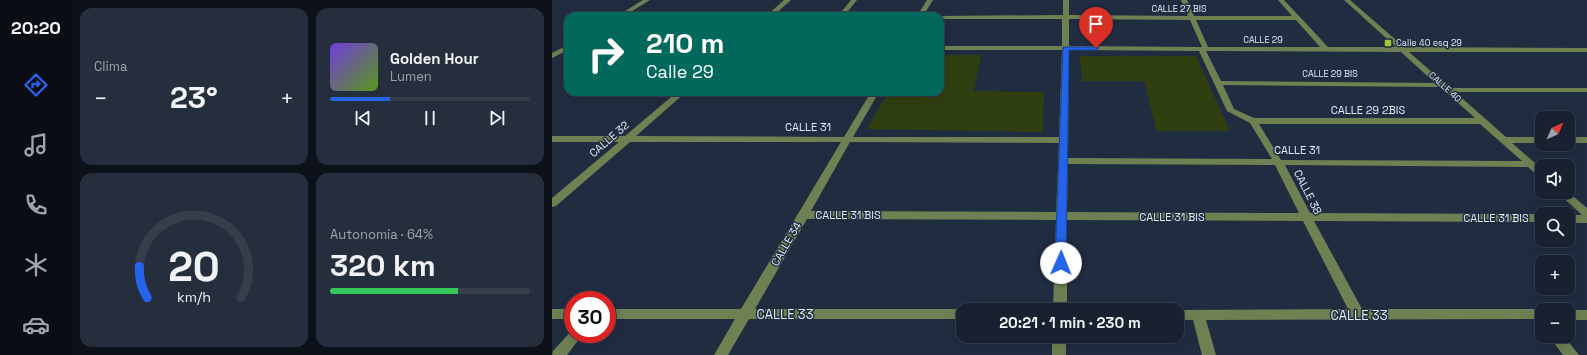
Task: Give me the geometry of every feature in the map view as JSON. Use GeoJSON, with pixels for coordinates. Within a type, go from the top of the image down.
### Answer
{"type":"FeatureCollection","features":[{"type":"Feature","properties":{"kind":"street"},"geometry":{"type":"LineString","coordinates":[[627,12],[647,0]]}},
{"type":"Feature","properties":{"kind":"street"},"geometry":{"type":"LineString","coordinates":[[774,12],[788,0]]}},
{"type":"Feature","properties":{"kind":"street"},"geometry":{"type":"LineString","coordinates":[[844,12],[854,0]]}},
{"type":"Feature","properties":{"kind":"street"},"geometry":{"type":"LineString","coordinates":[[922,12],[930,0]]}},
{"type":"Feature","properties":{"kind":"street"},"geometry":{"type":"LineString","coordinates":[[1060,303],[1066,0]]}},
{"type":"Feature","properties":{"kind":"street"},"geometry":{"type":"LineString","coordinates":[[1184,0],[1217,83],[1231,111],[1254,121]]}},
{"type":"Feature","properties":{"kind":"street"},"geometry":{"type":"LineString","coordinates":[[1281,0],[1326,49]]}},
{"type":"Feature","properties":{"kind":"street","name":"CALLE 40"},"geometry":{"type":"LineString","coordinates":[[1347,0],[1535,168]]}},
{"type":"Feature","properties":{"kind":"street","name":"CALLE 27 BIS"},"geometry":{"type":"LineString","coordinates":[[944,17],[1297,18]]}},
{"type":"Feature","properties":{"kind":"street"},"geometry":{"type":"LineString","coordinates":[[552,47],[564,47]]}},
{"type":"Feature","properties":{"kind":"street","name":"CALLE 29"},"geometry":{"type":"LineString","coordinates":[[944,48],[1587,50]]}},
{"type":"Feature","properties":{"kind":"street"},"geometry":{"type":"LineString","coordinates":[[552,56],[564,49]]}},
{"type":"Feature","properties":{"kind":"street"},"geometry":{"type":"LineString","coordinates":[[1578,50],[1587,55]]}},
{"type":"Feature","properties":{"kind":"street","name":"CALLE 29 BIS"},"geometry":{"type":"LineString","coordinates":[[1217,83],[1587,90]]}},
{"type":"Feature","properties":{"kind":"street","name":"CALLE 32"},"geometry":{"type":"LineString","coordinates":[[552,204],[677,96]]}},
{"type":"Feature","properties":{"kind":"street","name":"CALLE 34"},"geometry":{"type":"LineString","coordinates":[[721,355],[873,96]]}},
{"type":"Feature","properties":{"kind":"street","name":"CALLE 29 2BIS"},"geometry":{"type":"LineString","coordinates":[[1254,121],[1483,121]]}},
{"type":"Feature","properties":{"kind":"street","name":"CALLE 38"},"geometry":{"type":"LineString","coordinates":[[1254,121],[1278,162],[1358,315]]}},
{"type":"Feature","properties":{"kind":"street","name":"CALLE 31"},"geometry":{"type":"LineString","coordinates":[[552,139],[1064,140]]}},
{"type":"Feature","properties":{"kind":"street"},"geometry":{"type":"LineString","coordinates":[[1503,140],[1535,140]]}},
{"type":"Feature","properties":{"kind":"street"},"geometry":{"type":"LineString","coordinates":[[1575,140],[1587,140]]}},
{"type":"Feature","properties":{"kind":"street","name":"CALLE 31"},"geometry":{"type":"LineString","coordinates":[[1063,161],[1530,164]]}},
{"type":"Feature","properties":{"kind":"street"},"geometry":{"type":"LineString","coordinates":[[1570,199],[1587,214]]}},
{"type":"Feature","properties":{"kind":"street","name":"CALLE 31 BIS"},"geometry":{"type":"LineString","coordinates":[[803,215],[1535,218]]}},
{"type":"Feature","properties":{"kind":"street"},"geometry":{"type":"LineString","coordinates":[[1575,219],[1587,219]]}},
{"type":"Feature","properties":{"kind":"street"},"geometry":{"type":"LineString","coordinates":[[552,314],[564,314]]}},
{"type":"Feature","properties":{"kind":"street","name":"CALLE 33"},"geometry":{"type":"LineString","coordinates":[[616,314],[956,314]]}},
{"type":"Feature","properties":{"kind":"street"},"geometry":{"type":"LineString","coordinates":[[1575,314],[1587,315]]}},
{"type":"Feature","properties":{"kind":"street","name":"CALLE 33"},"geometry":{"type":"LineString","coordinates":[[1184,315],[1535,316]]}},
{"type":"Feature","properties":{"kind":"street"},"geometry":{"type":"LineString","coordinates":[[1198,316],[1209,355]]}},
{"type":"Feature","properties":{"kind":"street"},"geometry":{"type":"LineString","coordinates":[[558,355],[568,343]]}},
{"type":"Feature","properties":{"kind":"street"},"geometry":{"type":"LineString","coordinates":[[1059,343],[1059,355]]}},
{"type":"Feature","properties":{"kind":"street"},"geometry":{"type":"LineString","coordinates":[[1562,343],[1572,355]]}},
{"type":"Feature","properties":{"kind":"green space"},"geometry":{"type":"Polygon","coordinates":[[[944,55],[981,55],[974,91],[1044,92],[1043,132],[867,129],[886,96],[944,96],[944,55]]]}},
{"type":"Feature","properties":{"kind":"green space"},"geometry":{"type":"Polygon","coordinates":[[[1080,56],[1196,56],[1230,131],[1157,131],[1144,81],[1082,81],[1080,56]]]}},
{"type":"Feature","properties":{"kind":"place","name":"Calle 40 esq 29"},"geometry":{"type":"Point","coordinates":[1388,43]}},
{"type":"Feature","properties":{"kind":"route"},"geometry":{"type":"LineString","coordinates":[[1061,263],[1065,48],[1096,48]]}}]}
